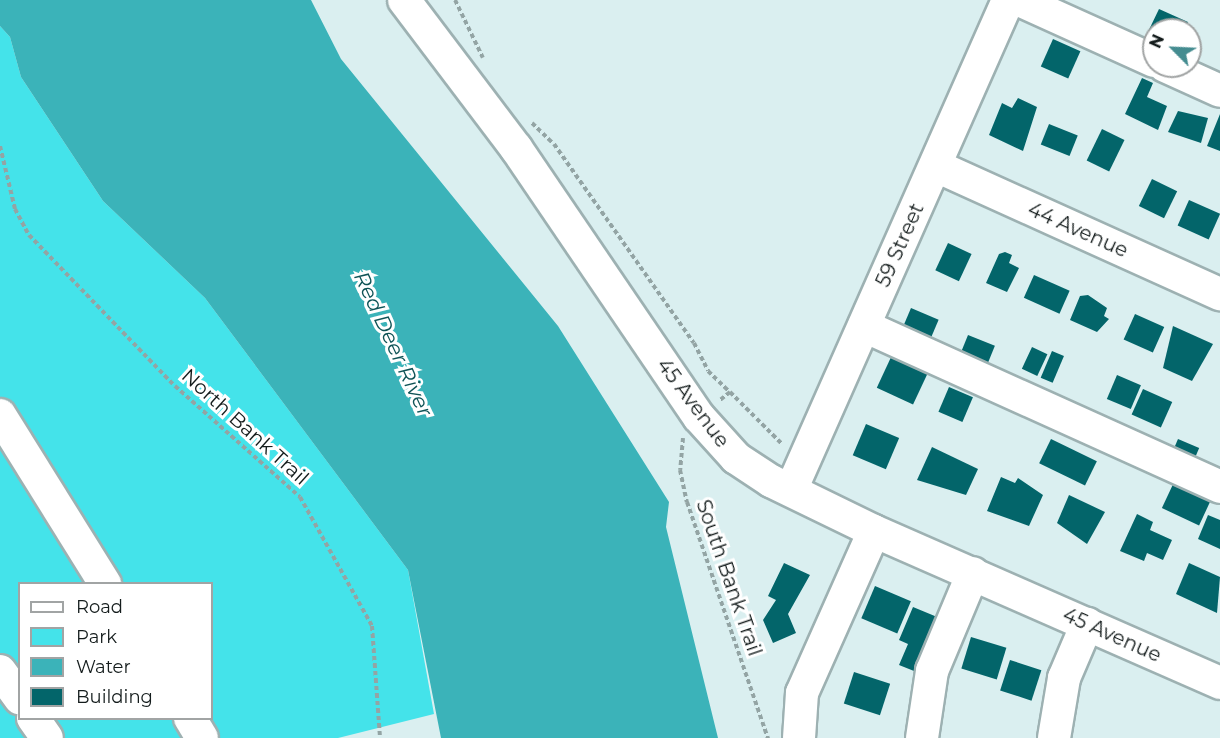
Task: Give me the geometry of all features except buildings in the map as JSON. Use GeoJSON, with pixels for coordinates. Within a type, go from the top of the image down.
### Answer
{"type":"FeatureCollection","features":[{"type":"Feature","properties":{"kind":"street","name":"45 Avenue"},"geometry":{"type":"LineString","coordinates":[[404,0],[516,148],[699,417],[736,458],[791,490],[874,531],[1220,683]]}},
{"type":"Feature","properties":{"kind":"street","name":"59 Street"},"geometry":{"type":"LineString","coordinates":[[791,490],[1008,0]]}},
{"type":"Feature","properties":{"kind":"street"},"geometry":{"type":"LineString","coordinates":[[1019,0],[1142,56]]}},
{"type":"Feature","properties":{"kind":"street"},"geometry":{"type":"LineString","coordinates":[[1191,78],[1220,91]]}},
{"type":"Feature","properties":{"kind":"street","name":"44 Avenue"},"geometry":{"type":"LineString","coordinates":[[936,166],[1220,294]]}},
{"type":"Feature","properties":{"kind":"street"},"geometry":{"type":"LineString","coordinates":[[864,326],[1220,487]]}},
{"type":"Feature","properties":{"kind":"street"},"geometry":{"type":"LineString","coordinates":[[0,416],[104,582]]}},
{"type":"Feature","properties":{"kind":"street"},"geometry":{"type":"LineString","coordinates":[[799,738],[802,693],[874,531]]}},
{"type":"Feature","properties":{"kind":"street"},"geometry":{"type":"LineString","coordinates":[[922,738],[932,671],[973,573]]}},
{"type":"Feature","properties":{"kind":"street"},"geometry":{"type":"LineString","coordinates":[[1053,738],[1064,678],[1087,624]]}},
{"type":"Feature","properties":{"kind":"street"},"geometry":{"type":"LineString","coordinates":[[0,671],[18,696]]}},
{"type":"Feature","properties":{"kind":"street"},"geometry":{"type":"LineString","coordinates":[[34,720],[47,738]]}},
{"type":"Feature","properties":{"kind":"street"},"geometry":{"type":"LineString","coordinates":[[191,720],[202,738]]}},
{"type":"Feature","properties":{"kind":"path"},"geometry":{"type":"LineString","coordinates":[[455,0],[490,70]]}},
{"type":"Feature","properties":{"kind":"path"},"geometry":{"type":"LineString","coordinates":[[527,119],[554,144],[694,343],[708,371],[787,451]]}},
{"type":"Feature","properties":{"kind":"path","name":"North Bank Trail"},"geometry":{"type":"LineString","coordinates":[[0,146],[15,209],[29,235],[175,386],[300,497],[372,626],[380,738]]}},
{"type":"Feature","properties":{"kind":"path"},"geometry":{"type":"LineString","coordinates":[[715,404],[730,392]]}},
{"type":"Feature","properties":{"kind":"path","name":"South Bank Trail"},"geometry":{"type":"LineString","coordinates":[[685,431],[680,470],[687,502],[768,738]]}},
{"type":"Feature","properties":{"kind":"green space"},"geometry":{"type":"Polygon","coordinates":[[[0,26],[10,37],[21,77],[103,201],[205,298],[408,570],[434,714],[338,738],[0,738],[0,26]]]}},
{"type":"Feature","properties":{"kind":"water","name":"Red Deer River"},"geometry":{"type":"Polygon","coordinates":[[[0,0],[311,0],[341,59],[558,326],[669,502],[666,527],[718,738],[441,738],[408,570],[205,298],[103,201],[21,77],[10,37],[0,26],[0,0]]]}}]}
